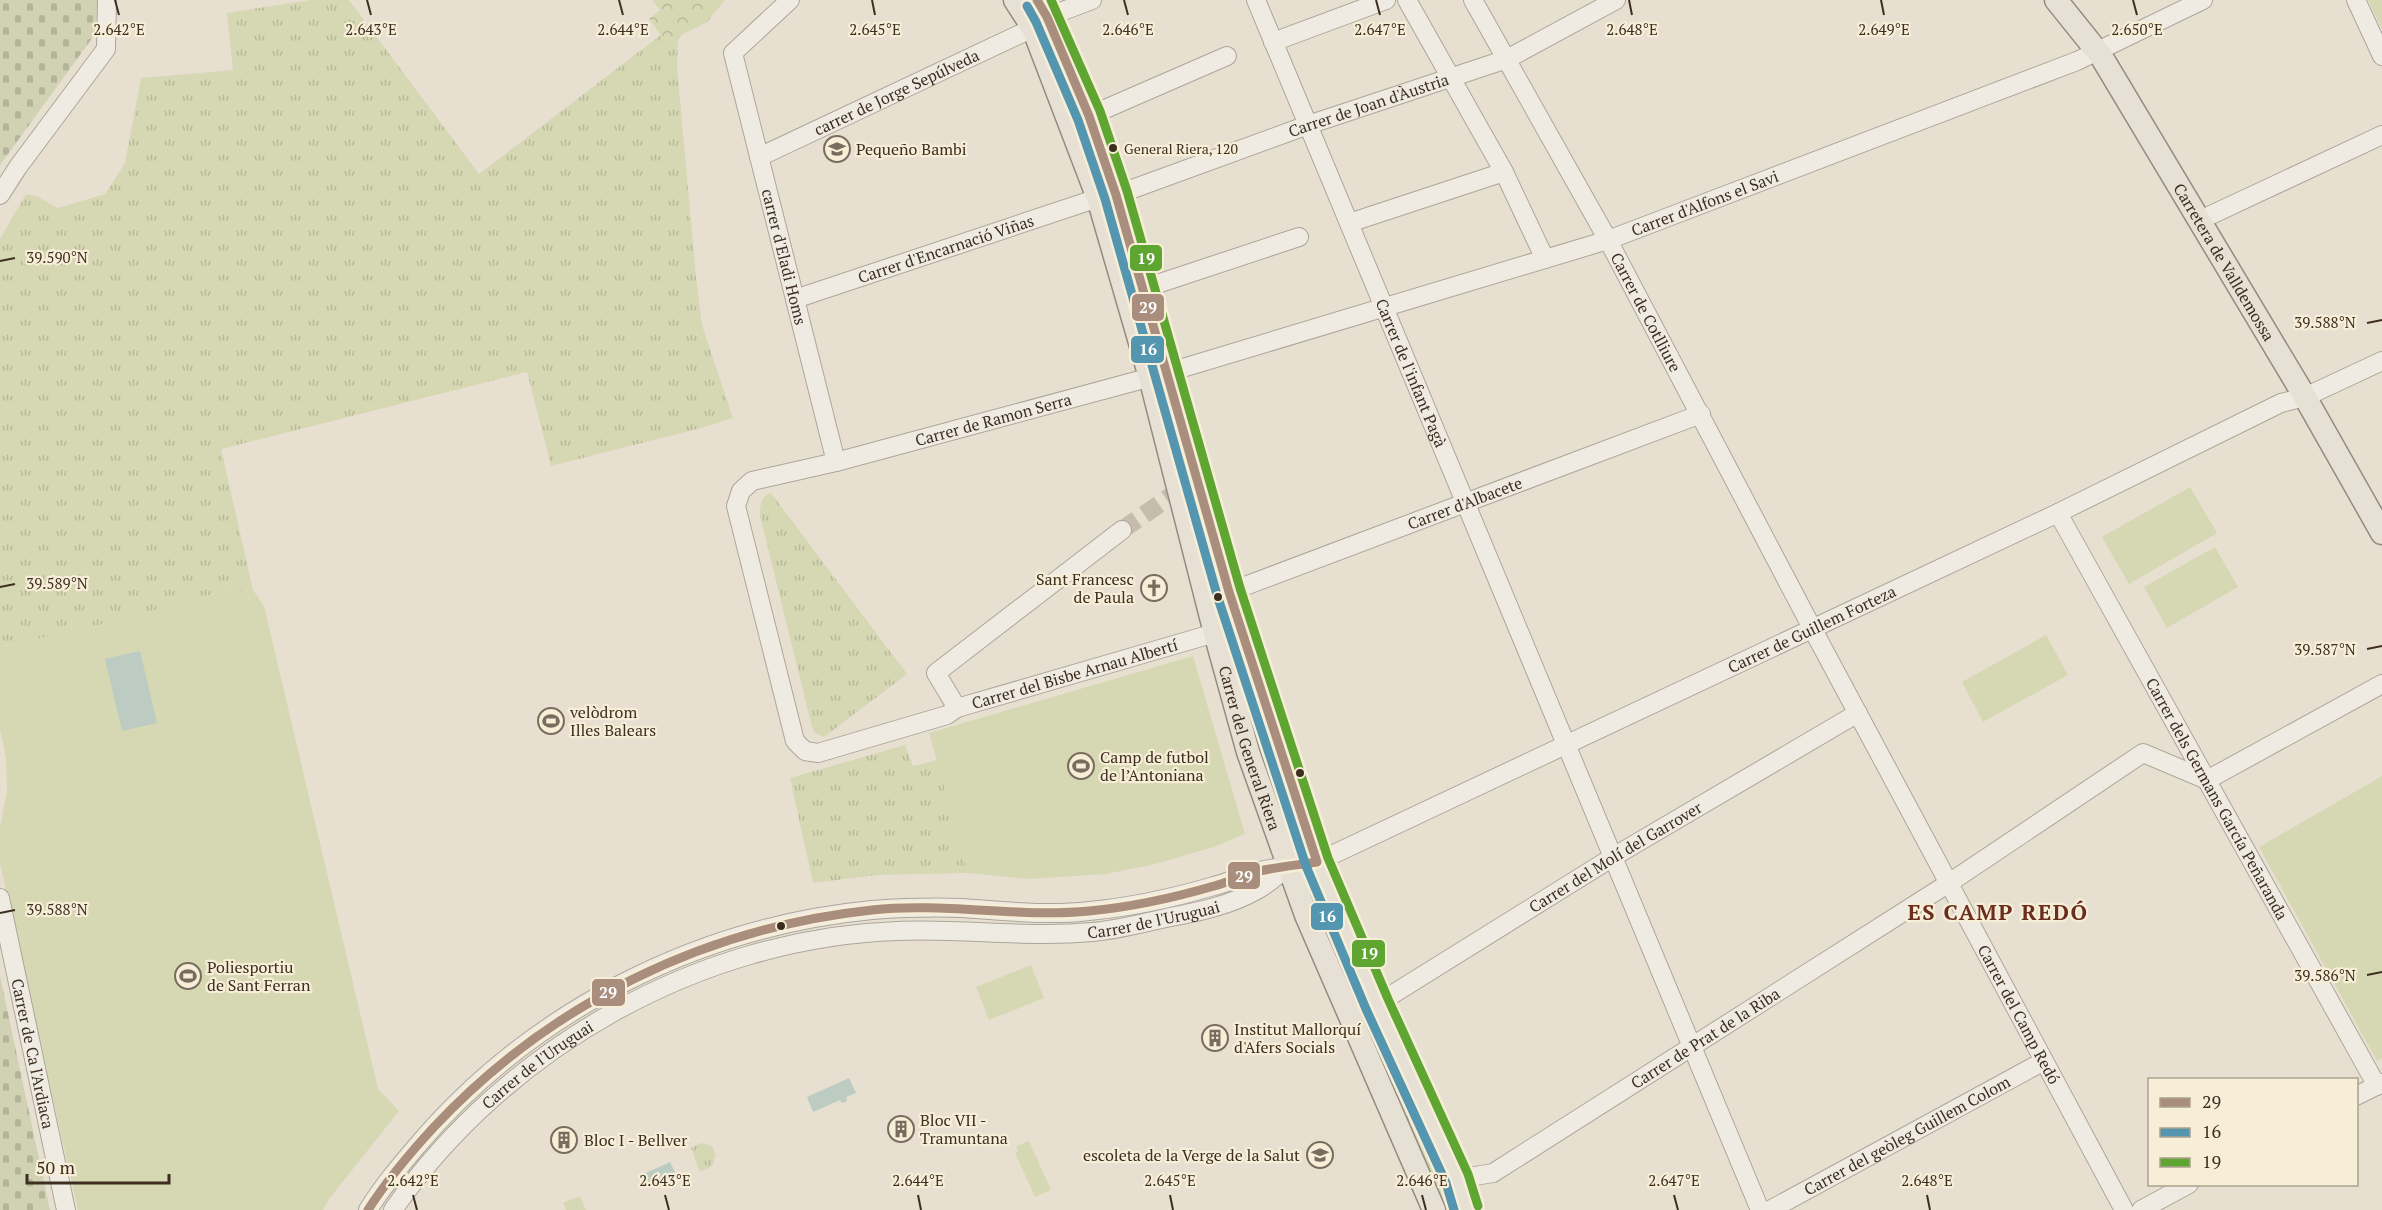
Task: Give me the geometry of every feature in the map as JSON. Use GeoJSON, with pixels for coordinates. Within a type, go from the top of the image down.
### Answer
{"type":"FeatureCollection","features":[{"type":"Feature","properties":{"kind":"main road","name":"Carrer del General Riera"},"geometry":{"type":"LineString","coordinates":[[1015,0],[1039,15],[1089,116],[1107,197],[1158,375],[1317,862],[1377,1004],[1457,1179],[1467,1210]]}},
{"type":"Feature","properties":{"kind":"main road","name":"Carretera de Valldemossa"},"geometry":{"type":"LineString","coordinates":[[2056,0],[2097,51],[2305,397],[2382,532]]}},
{"type":"Feature","properties":{"kind":"main road","name":"Carrer del General Riera"},"geometry":{"type":"LineString","coordinates":[[1039,15],[1143,289],[1158,375],[1215,633],[1248,752],[1306,915],[1434,1210]]}},
{"type":"Feature","properties":{"kind":"street"},"geometry":{"type":"LineString","coordinates":[[0,195],[18,167],[106,49],[107,0]]}},
{"type":"Feature","properties":{"kind":"street","name":"carrer d'Eladi Homs"},"geometry":{"type":"LineString","coordinates":[[790,0],[733,53],[836,462]]}},
{"type":"Feature","properties":{"kind":"street","name":"carrer de Jorge Sepúlveda"},"geometry":{"type":"LineString","coordinates":[[759,157],[1039,15],[1092,0]]}},
{"type":"Feature","properties":{"kind":"street","name":"Carrer de l'infant Pagà"},"geometry":{"type":"LineString","coordinates":[[1256,0],[1760,1210]]}},
{"type":"Feature","properties":{"kind":"street"},"geometry":{"type":"LineString","coordinates":[[1274,42],[1386,0]]}},
{"type":"Feature","properties":{"kind":"street"},"geometry":{"type":"LineString","coordinates":[[1407,0],[1504,172],[1545,259]]}},
{"type":"Feature","properties":{"kind":"street","name":"Carrer de Cotlliure"},"geometry":{"type":"LineString","coordinates":[[1473,0],[1608,240],[1812,628]]}},
{"type":"Feature","properties":{"kind":"street","name":"Carrer de Joan d'Àustria"},"geometry":{"type":"LineString","coordinates":[[1107,197],[1308,125],[1453,79],[1507,59],[1616,0]]}},
{"type":"Feature","properties":{"kind":"street","name":"Carrer d'Alfons el Savi"},"geometry":{"type":"LineString","coordinates":[[1158,375],[1608,240],[2077,61],[2203,0]]}},
{"type":"Feature","properties":{"kind":"street"},"geometry":{"type":"LineString","coordinates":[[2356,0],[2382,56]]}},
{"type":"Feature","properties":{"kind":"street"},"geometry":{"type":"LineString","coordinates":[[1089,116],[1227,57]]}},
{"type":"Feature","properties":{"kind":"street"},"geometry":{"type":"LineString","coordinates":[[2198,221],[2382,135]]}},
{"type":"Feature","properties":{"kind":"street"},"geometry":{"type":"LineString","coordinates":[[1349,223],[1504,172]]}},
{"type":"Feature","properties":{"kind":"street","name":"Carrer d'Encarnació Viñas"},"geometry":{"type":"LineString","coordinates":[[795,299],[1107,197]]}},
{"type":"Feature","properties":{"kind":"street"},"geometry":{"type":"LineString","coordinates":[[1143,289],[1299,237]]}},
{"type":"Feature","properties":{"kind":"street","name":"Carrer de Guillem Forteza"},"geometry":{"type":"LineString","coordinates":[[1288,866],[1317,862],[2058,513],[2281,403],[2305,397],[2382,361]]}},
{"type":"Feature","properties":{"kind":"street","name":"Carrer de Ramon Serra"},"geometry":{"type":"LineString","coordinates":[[957,708],[946,715],[818,753],[805,751],[795,741],[736,506],[741,491],[753,481],[836,462],[1158,375]]}},
{"type":"Feature","properties":{"kind":"street","name":"Carrer d'Albacete"},"geometry":{"type":"LineString","coordinates":[[1228,592],[1701,414]]}},
{"type":"Feature","properties":{"kind":"street","name":"Carrer dels Germans García Peñaranda"},"geometry":{"type":"LineString","coordinates":[[2058,513],[2206,780],[2379,1084]]}},
{"type":"Feature","properties":{"kind":"street","name":"Carrer del Bisbe Arnau Albertí"},"geometry":{"type":"LineString","coordinates":[[1122,530],[936,673],[957,708],[1215,633]]}},
{"type":"Feature","properties":{"kind":"street","name":"Carrer del Camp Redó"},"geometry":{"type":"LineString","coordinates":[[1812,628],[2124,1210]]}},
{"type":"Feature","properties":{"kind":"street"},"geometry":{"type":"LineString","coordinates":[[2206,780],[2382,684]]}},
{"type":"Feature","properties":{"kind":"street","name":"Carrer del Molí del Garrover"},"geometry":{"type":"LineString","coordinates":[[1377,1004],[1613,857],[1858,713]]}},
{"type":"Feature","properties":{"kind":"street","name":"Carrer de Prat de la Riba"},"geometry":{"type":"LineString","coordinates":[[1457,1179],[1493,1173],[1949,884],[2143,753],[2206,780]]}},
{"type":"Feature","properties":{"kind":"street","name":"Carrer de l'Uruguai"},"geometry":{"type":"LineString","coordinates":[[368,1210],[400,1167],[440,1120],[490,1071],[564,1016],[623,982],[667,962],[746,935],[840,914],[874,910],[958,908],[1022,912],[1086,912],[1132,906],[1176,896],[1260,871],[1288,866]]}},
{"type":"Feature","properties":{"kind":"street","name":"Carrer de l'Uruguai"},"geometry":{"type":"LineString","coordinates":[[393,1210],[405,1192],[453,1137],[506,1086],[583,1030],[633,1001],[685,978],[772,949],[854,933],[936,930],[1035,934],[1094,932],[1213,908],[1257,890],[1288,866]]}},
{"type":"Feature","properties":{"kind":"street","name":"Carrer de Ca l'Ardiaca"},"geometry":{"type":"LineString","coordinates":[[0,898],[66,1210]]}},
{"type":"Feature","properties":{"kind":"street","name":"Carrer del geòleg Guillem Colom"},"geometry":{"type":"LineString","coordinates":[[1770,1210],[2044,1061]]}},
{"type":"Feature","properties":{"kind":"street"},"geometry":{"type":"LineString","coordinates":[[2358,1095],[2379,1084]]}},
{"type":"Feature","properties":{"kind":"street"},"geometry":{"type":"LineString","coordinates":[[2141,1210],[2187,1186]]}},
{"type":"Feature","properties":{"kind":"green space"},"geometry":{"type":"Polygon","coordinates":[[[0,0],[97,0],[96,33],[0,165],[0,0]]]}},
{"type":"Feature","properties":{"kind":"green space"},"geometry":{"type":"Polygon","coordinates":[[[310,0],[349,0],[479,174],[661,35],[678,41],[677,67],[702,325],[733,418],[551,466],[527,372],[221,449],[253,590],[222,592],[88,628],[0,647],[0,239],[26,194],[36,196],[58,208],[105,194],[125,163],[141,78],[233,70],[227,13],[310,0]]]}},
{"type":"Feature","properties":{"kind":"green space"},"geometry":{"type":"Polygon","coordinates":[[[652,0],[725,0],[707,22],[682,35],[678,41],[661,35],[649,19],[660,10],[652,0]]]}},
{"type":"Feature","properties":{"kind":"green space"},"geometry":{"type":"Polygon","coordinates":[[[2368,0],[2382,0],[2382,29],[2368,0]]]}},
{"type":"Feature","properties":{"kind":"green space"},"geometry":{"type":"Polygon","coordinates":[[[2190,487],[2217,533],[2129,584],[2102,537],[2190,487]]]}},
{"type":"Feature","properties":{"kind":"green space"},"geometry":{"type":"Polygon","coordinates":[[[771,493],[907,674],[824,737],[815,733],[812,727],[760,516],[763,499],[771,493]]]}},
{"type":"Feature","properties":{"kind":"green space"},"geometry":{"type":"Polygon","coordinates":[[[2215,547],[2238,587],[2167,628],[2144,587],[2215,547]]]}},
{"type":"Feature","properties":{"kind":"green space","name":"Poliesportiu de Sant Ferran"},"geometry":{"type":"Polygon","coordinates":[[[253,590],[264,606],[378,1089],[399,1111],[329,1199],[323,1210],[78,1210],[0,863],[0,827],[7,791],[6,758],[0,729],[0,647],[88,628],[222,592],[253,590]]]}},
{"type":"Feature","properties":{"kind":"green space"},"geometry":{"type":"Polygon","coordinates":[[[2046,635],[2068,675],[1983,722],[1962,682],[2046,635]]]}},
{"type":"Feature","properties":{"kind":"green space","name":"Camp de futbol de l’Antoniana"},"geometry":{"type":"Polygon","coordinates":[[[1193,656],[1245,834],[1214,847],[1155,864],[1106,874],[1029,879],[968,873],[929,733],[1193,656]]]}},
{"type":"Feature","properties":{"kind":"green space"},"geometry":{"type":"Polygon","coordinates":[[[905,745],[913,766],[937,760],[968,873],[877,875],[813,883],[790,778],[905,745]]]}},
{"type":"Feature","properties":{"kind":"green space"},"geometry":{"type":"Polygon","coordinates":[[[2382,776],[2382,1058],[2377,1061],[2259,847],[2382,776]]]}},
{"type":"Feature","properties":{"kind":"green space"},"geometry":{"type":"Polygon","coordinates":[[[1327,931],[1388,1066],[1440,1169],[1454,1210],[1443,1210],[1323,933],[1327,931]]]}},
{"type":"Feature","properties":{"kind":"green space"},"geometry":{"type":"Polygon","coordinates":[[[1031,965],[1044,998],[989,1020],[976,987],[1031,965]]]}},
{"type":"Feature","properties":{"kind":"green space"},"geometry":{"type":"Polygon","coordinates":[[[0,976],[50,1210],[0,1210],[0,976]]]}},
{"type":"Feature","properties":{"kind":"green space"},"geometry":{"type":"Polygon","coordinates":[[[1029,1141],[1051,1190],[1035,1197],[1015,1153],[1018,1151],[1016,1147],[1029,1141]]]}},
{"type":"Feature","properties":{"kind":"green space"},"geometry":{"type":"Polygon","coordinates":[[[701,1143],[712,1146],[716,1155],[711,1167],[700,1172],[691,1148],[701,1143]]]}},
{"type":"Feature","properties":{"kind":"green space"},"geometry":{"type":"Polygon","coordinates":[[[580,1196],[586,1210],[566,1210],[563,1203],[580,1196]]]}},
{"type":"Feature","properties":{"kind":"shaded area"},"geometry":{"type":"Polygon","coordinates":[[[140,651],[157,723],[122,731],[105,659],[140,651]]]}},
{"type":"Feature","properties":{"kind":"shaded area"},"geometry":{"type":"Polygon","coordinates":[[[849,1078],[856,1093],[846,1097],[847,1101],[842,1103],[840,1100],[813,1112],[807,1097],[849,1078]]]}},
{"type":"Feature","properties":{"kind":"shaded area"},"geometry":{"type":"Polygon","coordinates":[[[670,1162],[676,1174],[645,1188],[639,1176],[670,1162]]]}},
{"type":"Feature","properties":{"kind":"tunnel"},"geometry":{"type":"LineString","coordinates":[[1122,530],[1178,491]]}},
{"type":"Feature","properties":{"kind":"transit line","name":"29"},"geometry":{"type":"LineString","coordinates":[[368,1210],[399,1167],[434,1127],[479,1083],[527,1044],[579,1009],[633,979],[690,954],[749,934],[810,919],[899,908],[1035,913],[1089,911],[1152,902],[1214,886],[1259,871],[1317,862],[1229,592],[1116,195],[1089,116],[1047,17],[1037,0]]}},
{"type":"Feature","properties":{"kind":"transit line","name":"19"},"geometry":{"type":"LineString","coordinates":[[1051,0],[1100,111],[1127,191],[1240,588],[1328,858],[1388,999],[1468,1174],[1478,1206]]}},
{"type":"Feature","properties":{"kind":"transit line","name":"16"},"geometry":{"type":"LineString","coordinates":[[1027,6],[1078,120],[1105,199],[1217,595],[1306,866],[1366,1009],[1446,1183],[1454,1210]]}},
{"type":"Feature","properties":{"kind":"place","name":"General Riera, 120"},"geometry":{"type":"Point","coordinates":[1113,148]}},
{"type":"Feature","properties":{"kind":"place","name":"Pequeño Bambi"},"geometry":{"type":"Point","coordinates":[837,149]}},
{"type":"Feature","properties":{"kind":"place","name":"Sant Francesc de Paula"},"geometry":{"type":"Point","coordinates":[1154,588]}},
{"type":"Feature","properties":{"kind":"place","name":"velòdrom Illes Balears"},"geometry":{"type":"Point","coordinates":[551,721]}},
{"type":"Feature","properties":{"kind":"place","name":"Camp de futbol de l’Antoniana"},"geometry":{"type":"Point","coordinates":[1081,766]}},
{"type":"Feature","properties":{"kind":"place","name":"Poliesportiu de Sant Ferran"},"geometry":{"type":"Point","coordinates":[188,976]}},
{"type":"Feature","properties":{"kind":"place","name":"Institut Mallorquí d'Afers Socials"},"geometry":{"type":"Point","coordinates":[1215,1038]}},
{"type":"Feature","properties":{"kind":"place","name":"Bloc VII - Tramuntana"},"geometry":{"type":"Point","coordinates":[901,1129]}},
{"type":"Feature","properties":{"kind":"place","name":"Bloc I - Bellver"},"geometry":{"type":"Point","coordinates":[564,1140]}},
{"type":"Feature","properties":{"kind":"place","name":"escoleta de la Verge de la Salut"},"geometry":{"type":"Point","coordinates":[1320,1155]}},
{"type":"Feature","properties":{"kind":"district","name":"ES CAMP REDÓ"},"geometry":{"type":"Point","coordinates":[1998,912]}}]}
